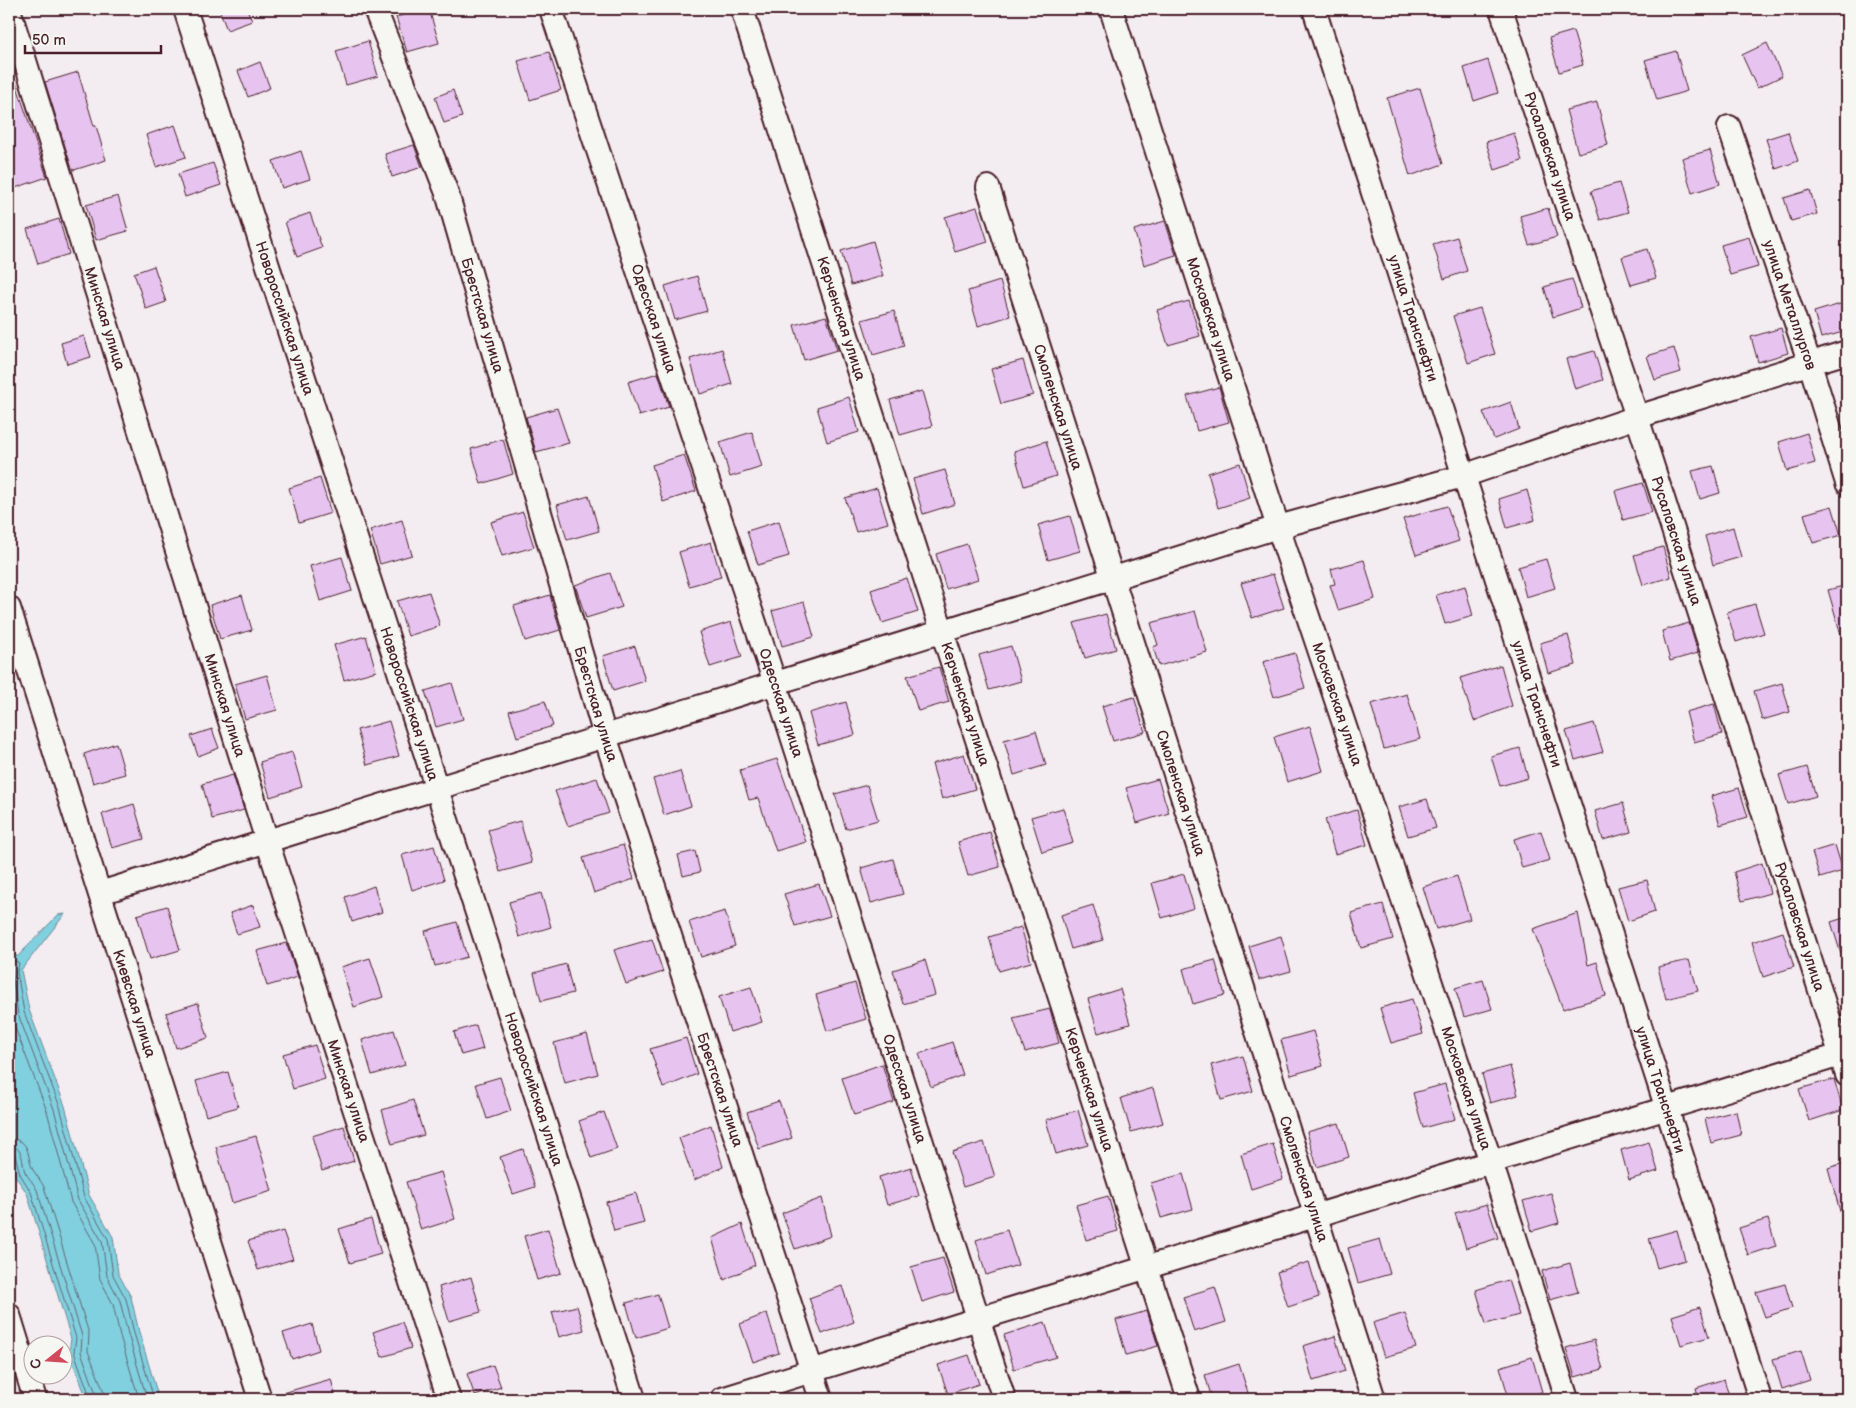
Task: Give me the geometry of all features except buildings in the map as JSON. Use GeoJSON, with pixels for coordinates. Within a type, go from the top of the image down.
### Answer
{"type":"FeatureCollection","features":[{"type":"Feature","properties":{"kind":"street","name":"Минская улица"},"geometry":{"type":"LineString","coordinates":[[9,9],[267,841],[449,1399]]}},
{"type":"Feature","properties":{"kind":"street","name":"Новороссийская улица"},"geometry":{"type":"LineString","coordinates":[[185,9],[634,1399]]}},
{"type":"Feature","properties":{"kind":"street","name":"Брестская улица"},"geometry":{"type":"LineString","coordinates":[[375,9],[446,193],[605,736],[821,1399]]}},
{"type":"Feature","properties":{"kind":"street","name":"Одесская улица"},"geometry":{"type":"LineString","coordinates":[[551,9],[775,683],[1004,1399]]}},
{"type":"Feature","properties":{"kind":"street","name":"Керченская улица"},"geometry":{"type":"LineString","coordinates":[[742,9],[1189,1399]]}},
{"type":"Feature","properties":{"kind":"street","name":"Московская улица"},"geometry":{"type":"LineString","coordinates":[[1111,9],[1278,527],[1491,1162],[1566,1399]]}},
{"type":"Feature","properties":{"kind":"street","name":"улица Транснефти"},"geometry":{"type":"LineString","coordinates":[[1314,9],[1760,1399]]}},
{"type":"Feature","properties":{"kind":"street","name":"Русаловская улица"},"geometry":{"type":"LineString","coordinates":[[1500,9],[1637,417],[1845,1061]]}},
{"type":"Feature","properties":{"kind":"street","name":"улица Металлургов"},"geometry":{"type":"LineString","coordinates":[[1729,127],[1810,364],[1847,483]]}},
{"type":"Feature","properties":{"kind":"street","name":"Смоленская улица"},"geometry":{"type":"LineString","coordinates":[[988,187],[1374,1399]]}},
{"type":"Feature","properties":{"kind":"street"},"geometry":{"type":"LineString","coordinates":[[100,893],[1278,527],[1463,476],[1637,417],[1847,352]]}},
{"type":"Feature","properties":{"kind":"street","name":"Киевская улица"},"geometry":{"type":"LineString","coordinates":[[9,608],[260,1399]]}},
{"type":"Feature","properties":{"kind":"street"},"geometry":{"type":"LineString","coordinates":[[722,1399],[1666,1108],[1845,1061]]}},
{"type":"Feature","properties":{"kind":"street"},"geometry":{"type":"LineString","coordinates":[[9,1315],[35,1399]]}},
{"type":"Feature","properties":{"kind":"water"},"geometry":{"type":"Polygon","coordinates":[[[65,914],[21,970],[29,1010],[65,1106],[89,1195],[113,1237],[118,1273],[131,1297],[139,1332],[159,1399],[87,1399],[72,1360],[72,1336],[70,1336],[27,1193],[15,1176],[9,1146],[9,944],[17,957],[58,915],[65,914]]]}}]}
